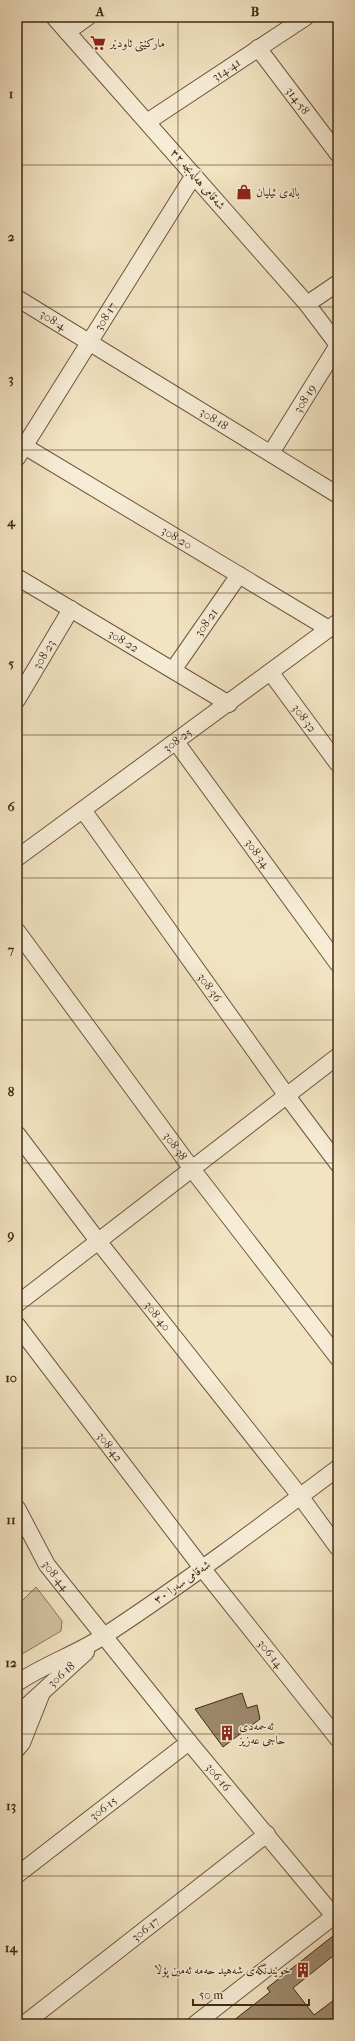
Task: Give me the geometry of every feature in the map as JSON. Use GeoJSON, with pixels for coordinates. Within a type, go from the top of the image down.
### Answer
{"type":"FeatureCollection","features":[{"type":"Feature","properties":{"kind":"street","name":"شەقامی هەڵەبجە ٣٢"},"geometry":{"type":"LineString","coordinates":[[54,17],[307,304],[338,345]]}},
{"type":"Feature","properties":{"kind":"street"},"geometry":{"type":"LineString","coordinates":[[66,32],[88,17]]}},
{"type":"Feature","properties":{"kind":"street","name":"314-41"},"geometry":{"type":"LineString","coordinates":[[147,122],[306,17]]}},
{"type":"Feature","properties":{"kind":"street","name":"314-58"},"geometry":{"type":"LineString","coordinates":[[258,48],[338,154]]}},
{"type":"Feature","properties":{"kind":"street","name":"308-17"},"geometry":{"type":"LineString","coordinates":[[20,452],[194,175]]}},
{"type":"Feature","properties":{"kind":"street"},"geometry":{"type":"LineString","coordinates":[[307,304],[338,283]]}},
{"type":"Feature","properties":{"kind":"street","name":"308-4"},"geometry":{"type":"LineString","coordinates":[[17,298],[89,342]]}},
{"type":"Feature","properties":{"kind":"street","name":"308-18"},"geometry":{"type":"LineString","coordinates":[[89,342],[338,495]]}},
{"type":"Feature","properties":{"kind":"street","name":"308-19"},"geometry":{"type":"LineString","coordinates":[[271,453],[338,345]]}},
{"type":"Feature","properties":{"kind":"street","name":"308-20"},"geometry":{"type":"LineString","coordinates":[[20,452],[239,575],[334,626]]}},
{"type":"Feature","properties":{"kind":"street","name":"308-21"},"geometry":{"type":"LineString","coordinates":[[173,670],[239,575]]}},
{"type":"Feature","properties":{"kind":"street","name":"308-22"},"geometry":{"type":"LineString","coordinates":[[17,577],[229,704]]}},
{"type":"Feature","properties":{"kind":"street","name":"308-23"},"geometry":{"type":"LineString","coordinates":[[17,700],[71,609]]}},
{"type":"Feature","properties":{"kind":"street","name":"308-25"},"geometry":{"type":"LineString","coordinates":[[17,858],[334,626]]}},
{"type":"Feature","properties":{"kind":"street","name":"308-32"},"geometry":{"type":"LineString","coordinates":[[271,673],[338,764]]}},
{"type":"Feature","properties":{"kind":"street","name":"308-34"},"geometry":{"type":"LineString","coordinates":[[176,742],[338,964]]}},
{"type":"Feature","properties":{"kind":"street","name":"308-36"},"geometry":{"type":"LineString","coordinates":[[83,810],[287,1096],[338,1164]]}},
{"type":"Feature","properties":{"kind":"street","name":"308-38"},"geometry":{"type":"LineString","coordinates":[[17,932],[192,1169],[338,1358]]}},
{"type":"Feature","properties":{"kind":"street"},"geometry":{"type":"LineString","coordinates":[[17,1304],[338,1056]]}},
{"type":"Feature","properties":{"kind":"street","name":"308-40"},"geometry":{"type":"LineString","coordinates":[[17,1134],[98,1241],[300,1496],[338,1548]]}},
{"type":"Feature","properties":{"kind":"street","name":"308-42"},"geometry":{"type":"LineString","coordinates":[[17,1325],[202,1568]]}},
{"type":"Feature","properties":{"kind":"street","name":"شەقامی سەرا ٣٠"},"geometry":{"type":"LineString","coordinates":[[17,1683],[31,1673],[106,1636],[202,1568],[338,1468]]}},
{"type":"Feature","properties":{"kind":"street","name":"308-44"},"geometry":{"type":"LineString","coordinates":[[17,1508],[47,1565],[106,1636]]}},
{"type":"Feature","properties":{"kind":"street","name":"306-14"},"geometry":{"type":"LineString","coordinates":[[202,1568],[338,1739]]}},
{"type":"Feature","properties":{"kind":"street","name":"306-18"},"geometry":{"type":"LineString","coordinates":[[17,1715],[43,1690],[106,1636]]}},
{"type":"Feature","properties":{"kind":"street","name":"306-16"},"geometry":{"type":"LineString","coordinates":[[106,1636],[189,1742],[336,1915]]}},
{"type":"Feature","properties":{"kind":"street"},"geometry":{"type":"LineString","coordinates":[[17,1749],[22,1743],[43,1690]]}},
{"type":"Feature","properties":{"kind":"street","name":"306-15"},"geometry":{"type":"LineString","coordinates":[[17,1875],[189,1742]]}},
{"type":"Feature","properties":{"kind":"street","name":"306-17"},"geometry":{"type":"LineString","coordinates":[[24,2024],[267,1834]]}},
{"type":"Feature","properties":{"kind":"street"},"geometry":{"type":"LineString","coordinates":[[195,2024],[336,1915]]}},
{"type":"Feature","properties":{"kind":"shaded area"},"geometry":{"type":"Polygon","coordinates":[[[36,1587],[62,1621],[61,1631],[17,1657],[17,1606],[36,1587]]]}},
{"type":"Feature","properties":{"kind":"building","name":"ئەحمەدی حاجی عەزیز"},"geometry":{"type":"Polygon","coordinates":[[[242,1693],[247,1708],[257,1705],[260,1719],[223,1747],[195,1709],[242,1693]]]}},
{"type":"Feature","properties":{"kind":"building","name":"خوێندنگەی شەهید حەمە ئەمین پۆڵا"},"geometry":{"type":"Polygon","coordinates":[[[338,1932],[338,1952],[293,1988],[314,2015],[338,1997],[338,2019],[332,2024],[229,2024],[270,1992],[267,1988],[338,1932]]]}},
{"type":"Feature","properties":{"kind":"place","name":"مارکێتی ئاودێر"},"geometry":{"type":"Point","coordinates":[98,43]}},
{"type":"Feature","properties":{"kind":"place","name":"بالەی ئیلیان"},"geometry":{"type":"Point","coordinates":[244,192]}},
{"type":"Feature","properties":{"kind":"place","name":"ئەحمەدی حاجی عەزیز"},"geometry":{"type":"Point","coordinates":[227,1733]}},
{"type":"Feature","properties":{"kind":"place","name":"خوێندنگەی شەهید حەمە ئەمین پۆڵا"},"geometry":{"type":"Point","coordinates":[303,1970]}}]}
